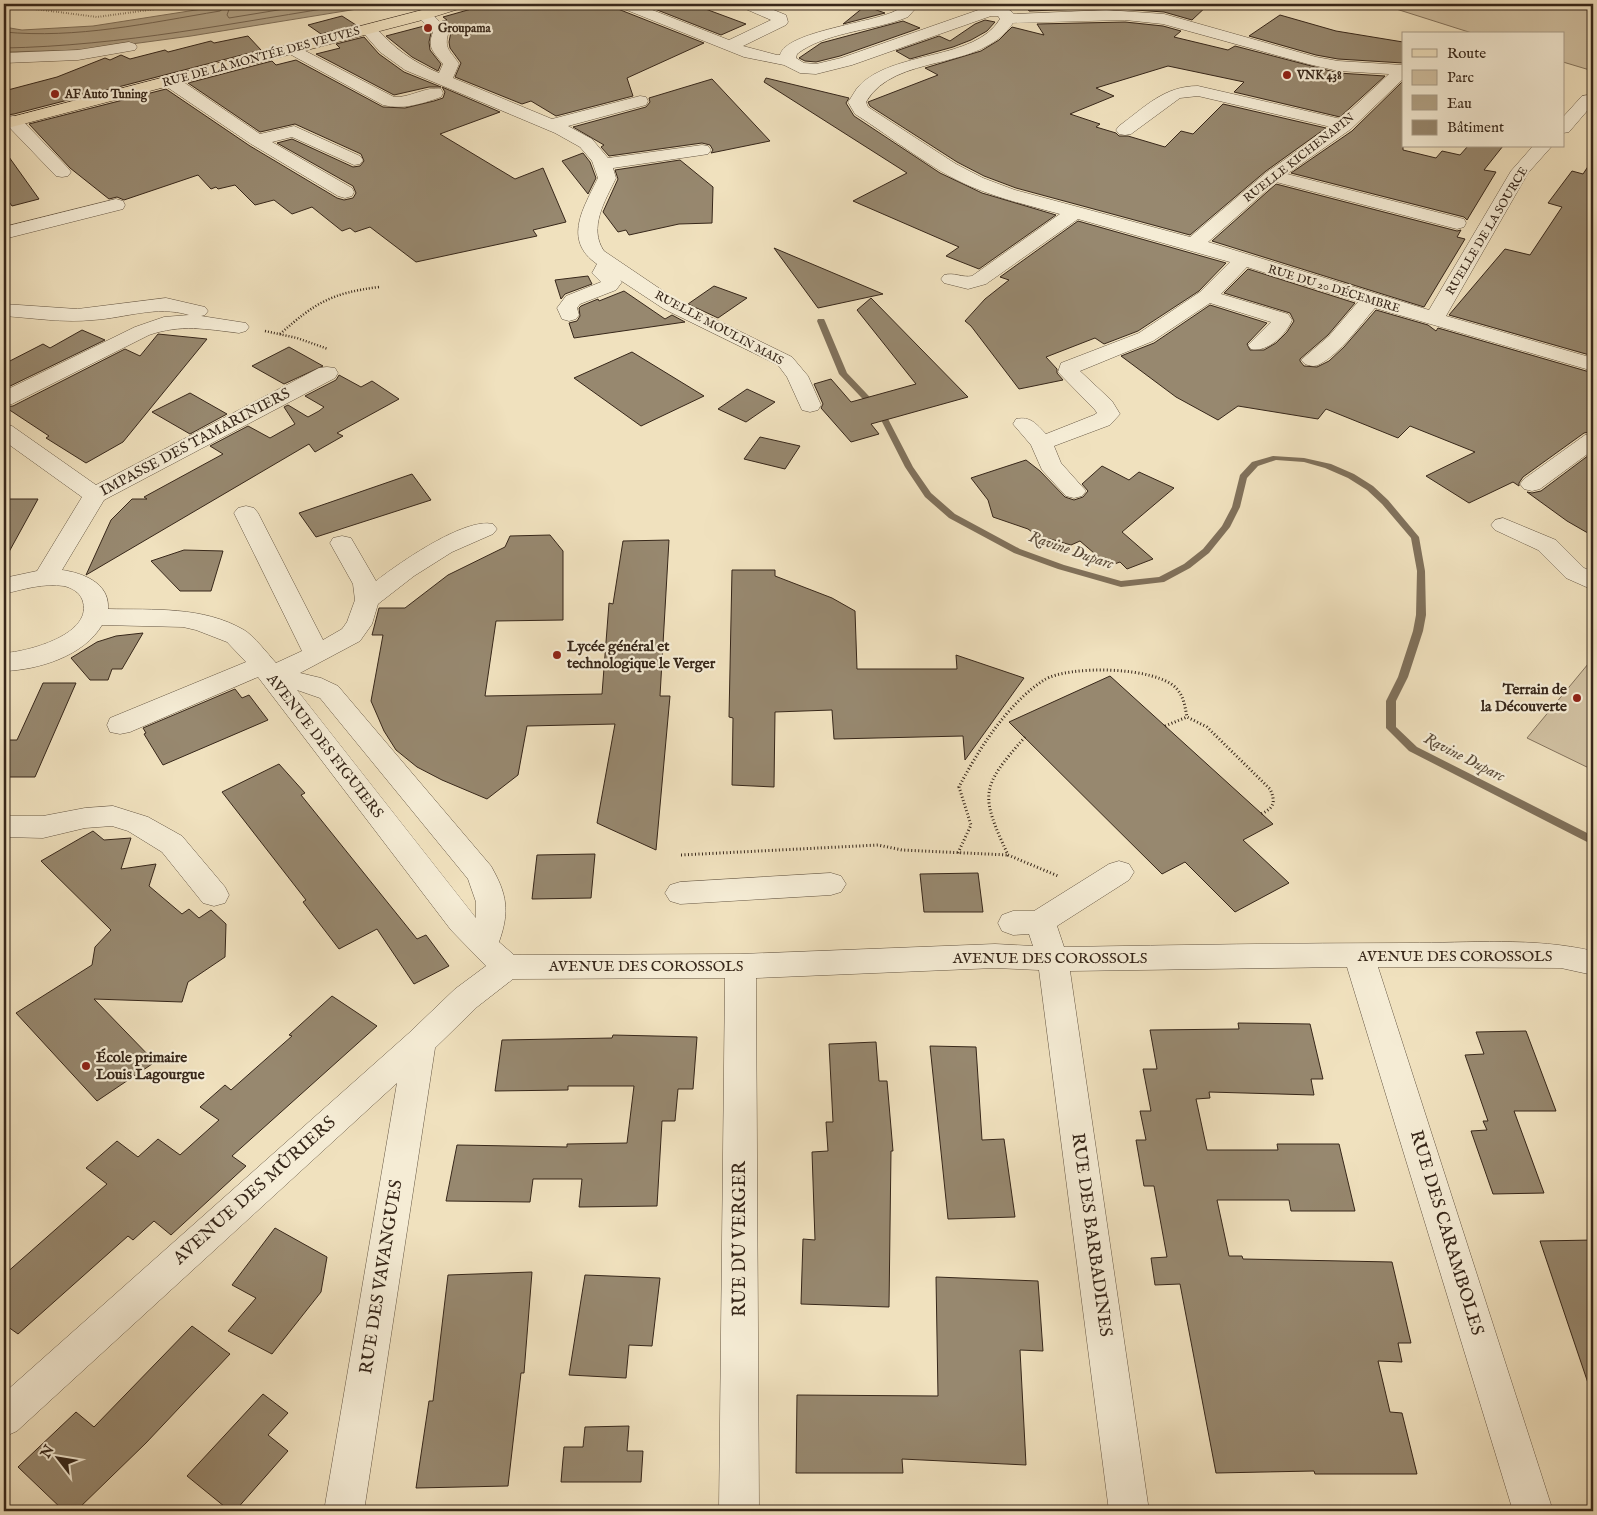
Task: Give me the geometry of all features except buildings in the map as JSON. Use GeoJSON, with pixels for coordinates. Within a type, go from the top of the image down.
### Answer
{"type":"FeatureCollection","features":[{"type":"Feature","properties":{"kind":"main road","name":"RUE DE LA MONTÉE DES VEUVES"},"geometry":{"type":"LineString","coordinates":[[8,123],[368,30],[460,4]]}},
{"type":"Feature","properties":{"kind":"street"},"geometry":{"type":"LineString","coordinates":[[624,4],[764,57],[788,60],[800,68],[816,69],[846,62],[989,11],[1001,11],[1007,15],[1008,19],[1098,14],[1155,17],[1314,61],[1338,66],[1402,70]]}},
{"type":"Feature","properties":{"kind":"street"},"geometry":{"type":"LineString","coordinates":[[788,60],[789,52],[804,41],[868,26],[899,16],[907,9],[896,4]]}},
{"type":"Feature","properties":{"kind":"street"},"geometry":{"type":"LineString","coordinates":[[732,45],[780,22],[780,18],[758,5]]}},
{"type":"Feature","properties":{"kind":"street"},"geometry":{"type":"LineString","coordinates":[[292,49],[389,101],[398,104],[407,102],[439,86],[451,64],[438,46],[437,42],[441,31],[424,15]]}},
{"type":"Feature","properties":{"kind":"street","name":"RUE DU 20 DÉCEMBRE"},"geometry":{"type":"LineString","coordinates":[[1008,19],[1002,29],[982,44],[900,69],[882,77],[859,92],[857,102],[861,110],[950,168],[977,182],[1008,194],[1194,244],[1371,300],[1593,365]]}},
{"type":"Feature","properties":{"kind":"street"},"geometry":{"type":"LineString","coordinates":[[368,30],[386,49],[439,86],[551,124],[586,143],[603,164],[702,150]]}},
{"type":"Feature","properties":{"kind":"street"},"geometry":{"type":"LineString","coordinates":[[4,58],[78,55],[129,47]]}},
{"type":"Feature","properties":{"kind":"street","name":"RUELLE KICHENAPIN"},"geometry":{"type":"LineString","coordinates":[[1194,244],[1273,176],[1345,124],[1402,71]]}},
{"type":"Feature","properties":{"kind":"street"},"geometry":{"type":"LineString","coordinates":[[170,81],[258,140],[345,192]]}},
{"type":"Feature","properties":{"kind":"street"},"geometry":{"type":"LineString","coordinates":[[1125,130],[1174,94],[1184,91],[1198,91],[1345,124]]}},
{"type":"Feature","properties":{"kind":"street"},"geometry":{"type":"LineString","coordinates":[[1564,127],[1584,99]]}},
{"type":"Feature","properties":{"kind":"street"},"geometry":{"type":"LineString","coordinates":[[551,124],[640,101]]}},
{"type":"Feature","properties":{"kind":"street"},"geometry":{"type":"LineString","coordinates":[[8,123],[62,172]]}},
{"type":"Feature","properties":{"kind":"street"},"geometry":{"type":"LineString","coordinates":[[258,140],[294,131],[354,160]]}},
{"type":"Feature","properties":{"kind":"street","name":"RUELLE DE LA SOURCE"},"geometry":{"type":"LineString","coordinates":[[1434,318],[1520,171],[1541,148]]}},
{"type":"Feature","properties":{"kind":"street","name":"RUELLE MOULIN MAIS"},"geometry":{"type":"LineString","coordinates":[[603,164],[606,178],[593,207],[586,235],[591,249],[608,263],[671,306],[785,361],[797,376],[810,405]]}},
{"type":"Feature","properties":{"kind":"street"},"geometry":{"type":"LineString","coordinates":[[1273,176],[1457,223]]}},
{"type":"Feature","properties":{"kind":"street"},"geometry":{"type":"LineString","coordinates":[[4,233],[116,204]]}},
{"type":"Feature","properties":{"kind":"street"},"geometry":{"type":"LineString","coordinates":[[951,279],[960,283],[979,280],[1075,212]]}},
{"type":"Feature","properties":{"kind":"street"},"geometry":{"type":"LineString","coordinates":[[1042,444],[1102,420],[1109,414],[1104,406],[1070,372],[1069,368],[1074,364],[1146,337],[1207,296],[1242,260]]}},
{"type":"Feature","properties":{"kind":"street"},"geometry":{"type":"LineString","coordinates":[[569,315],[567,308],[573,300],[609,286],[612,282],[602,273],[608,263]]}},
{"type":"Feature","properties":{"kind":"street"},"geometry":{"type":"LineString","coordinates":[[1207,296],[1281,318],[1282,322],[1280,325],[1258,345]]}},
{"type":"Feature","properties":{"kind":"street"},"geometry":{"type":"LineString","coordinates":[[1312,360],[1336,340],[1371,300]]}},
{"type":"Feature","properties":{"kind":"street"},"geometry":{"type":"LineString","coordinates":[[4,310],[77,315],[156,303],[172,304],[186,306],[239,327]]}},
{"type":"Feature","properties":{"kind":"street"},"geometry":{"type":"LineString","coordinates":[[4,398],[142,331],[164,323],[190,321],[239,327]]}},
{"type":"Feature","properties":{"kind":"street","name":"IMPASSE DES TAMARINIERS"},"geometry":{"type":"LineString","coordinates":[[46,576],[95,495],[327,373]]}},
{"type":"Feature","properties":{"kind":"street"},"geometry":{"type":"LineString","coordinates":[[1024,424],[1042,444],[1050,466],[1074,492]]}},
{"type":"Feature","properties":{"kind":"street"},"geometry":{"type":"LineString","coordinates":[[7,436],[95,495]]}},
{"type":"Feature","properties":{"kind":"street"},"geometry":{"type":"LineString","coordinates":[[1532,484],[1593,440]]}},
{"type":"Feature","properties":{"kind":"street"},"geometry":{"type":"LineString","coordinates":[[246,513],[317,654]]}},
{"type":"Feature","properties":{"kind":"street"},"geometry":{"type":"LineString","coordinates":[[1503,525],[1547,545],[1575,573],[1593,582]]}},
{"type":"Feature","properties":{"kind":"street"},"geometry":{"type":"LineString","coordinates":[[367,600],[405,571],[443,547],[485,529]]}},
{"type":"Feature","properties":{"kind":"street"},"geometry":{"type":"LineString","coordinates":[[120,725],[267,670],[317,654],[350,635],[359,624],[367,600],[365,584],[342,543]]}},
{"type":"Feature","properties":{"kind":"street"},"geometry":{"type":"LineString","coordinates":[[4,586],[25,579],[46,576],[65,578],[80,584],[91,592],[96,604],[94,617],[85,630],[71,642],[44,655],[5,665]]}},
{"type":"Feature","properties":{"kind":"street","name":"AVENUE DES FIGUIERS"},"geometry":{"type":"LineString","coordinates":[[94,617],[183,619],[202,623],[236,636],[267,670],[462,922],[495,956]]}},
{"type":"Feature","properties":{"kind":"street"},"geometry":{"type":"LineString","coordinates":[[267,670],[312,684],[329,692],[481,874],[493,903],[490,925],[495,956]]}},
{"type":"Feature","properties":{"kind":"street"},"geometry":{"type":"LineString","coordinates":[[4,827],[43,828],[85,818],[113,816],[138,824],[172,844],[214,895]]}},
{"type":"Feature","properties":{"kind":"street"},"geometry":{"type":"LineString","coordinates":[[1091,890],[1119,872]]}},
{"type":"Feature","properties":{"kind":"street"},"geometry":{"type":"LineString","coordinates":[[680,893],[831,884]]}},
{"type":"Feature","properties":{"kind":"street","name":"RUE DES BARBADINES"},"geometry":{"type":"LineString","coordinates":[[1091,890],[1026,922],[1053,959],[1129,1511]]}},
{"type":"Feature","properties":{"kind":"street","name":"RUE DES CARAMBOLES"},"geometry":{"type":"LineString","coordinates":[[1359,955],[1533,1511]]}},
{"type":"Feature","properties":{"kind":"street","name":"AVENUE DES COROSSOLS"},"geometry":{"type":"LineString","coordinates":[[495,956],[675,965],[741,966],[995,956],[1053,959],[1536,955],[1561,956],[1593,963]]}},
{"type":"Feature","properties":{"kind":"street","name":"AVENUE DES MÛRIERS"},"geometry":{"type":"LineString","coordinates":[[4,1418],[420,1042],[466,998],[495,956]]}},
{"type":"Feature","properties":{"kind":"street","name":"RUE DU VERGER"},"geometry":{"type":"LineString","coordinates":[[739,1511],[741,966]]}},
{"type":"Feature","properties":{"kind":"street","name":"RUE DES VAVANGUES"},"geometry":{"type":"LineString","coordinates":[[344,1511],[420,1042]]}},
{"type":"Feature","properties":{"kind":"path"},"geometry":{"type":"LineString","coordinates":[[5,4],[97,17],[193,4]]}},
{"type":"Feature","properties":{"kind":"path"},"geometry":{"type":"LineString","coordinates":[[280,334],[315,305],[329,298],[350,291],[379,287]]}},
{"type":"Feature","properties":{"kind":"path"},"geometry":{"type":"LineString","coordinates":[[239,327],[280,334],[318,344],[328,349],[335,356],[335,366],[327,373]]}},
{"type":"Feature","properties":{"kind":"path"},"geometry":{"type":"LineString","coordinates":[[958,853],[971,825],[959,787],[972,761],[999,725],[1044,680],[1060,675],[1094,671],[1148,673],[1168,682],[1183,695],[1187,707],[1187,717]]}},
{"type":"Feature","properties":{"kind":"path"},"geometry":{"type":"LineString","coordinates":[[1165,726],[1187,717],[1207,727],[1270,789],[1275,804],[1272,809],[1261,814]]}},
{"type":"Feature","properties":{"kind":"path"},"geometry":{"type":"LineString","coordinates":[[1008,855],[992,819],[988,794],[998,771],[1024,737]]}},
{"type":"Feature","properties":{"kind":"path"},"geometry":{"type":"LineString","coordinates":[[681,855],[878,845],[902,850],[1008,855],[1091,890]]}},
{"type":"Feature","properties":{"kind":"green space"},"geometry":{"type":"Polygon","coordinates":[[[1360,4],[1593,4],[1593,71],[1564,62],[1564,32],[1469,32],[1393,8],[1360,4]]]}},
{"type":"Feature","properties":{"kind":"green space","name":"Terrain de la Découverte"},"geometry":{"type":"Polygon","coordinates":[[[1593,658],[1593,770],[1527,738],[1593,658]]]}},
{"type":"Feature","properties":{"kind":"water"},"geometry":{"type":"Polygon","coordinates":[[[234,4],[388,4],[191,36],[87,50],[4,52],[4,27],[22,30],[93,26],[234,4]]]}},
{"type":"Feature","properties":{"kind":"waterway","name":"Ravine Duparc"},"geometry":{"type":"LineString","coordinates":[[821,321],[843,374],[882,415],[909,467],[928,495],[952,516],[1017,551],[1061,567],[1121,584],[1161,580],[1187,566],[1206,551],[1226,527],[1236,507],[1243,477],[1255,464],[1276,458],[1304,460],[1328,466],[1351,476],[1370,488],[1385,502],[1415,537],[1421,571],[1421,615],[1418,631],[1403,677],[1391,701],[1391,728],[1413,749],[1593,841]]}},
{"type":"Feature","properties":{"kind":"place","name":"Groupama"},"geometry":{"type":"Point","coordinates":[428,28]}},
{"type":"Feature","properties":{"kind":"place","name":"VNK 438"},"geometry":{"type":"Point","coordinates":[1287,75]}},
{"type":"Feature","properties":{"kind":"place","name":"AF Auto Tuning"},"geometry":{"type":"Point","coordinates":[55,94]}},
{"type":"Feature","properties":{"kind":"place","name":"Lycée général et technologique le Verger"},"geometry":{"type":"Point","coordinates":[557,655]}},
{"type":"Feature","properties":{"kind":"place","name":"Terrain de la Découverte"},"geometry":{"type":"Point","coordinates":[1577,698]}},
{"type":"Feature","properties":{"kind":"place","name":"École primaire Louis Lagourgue"},"geometry":{"type":"Point","coordinates":[86,1066]}}]}
